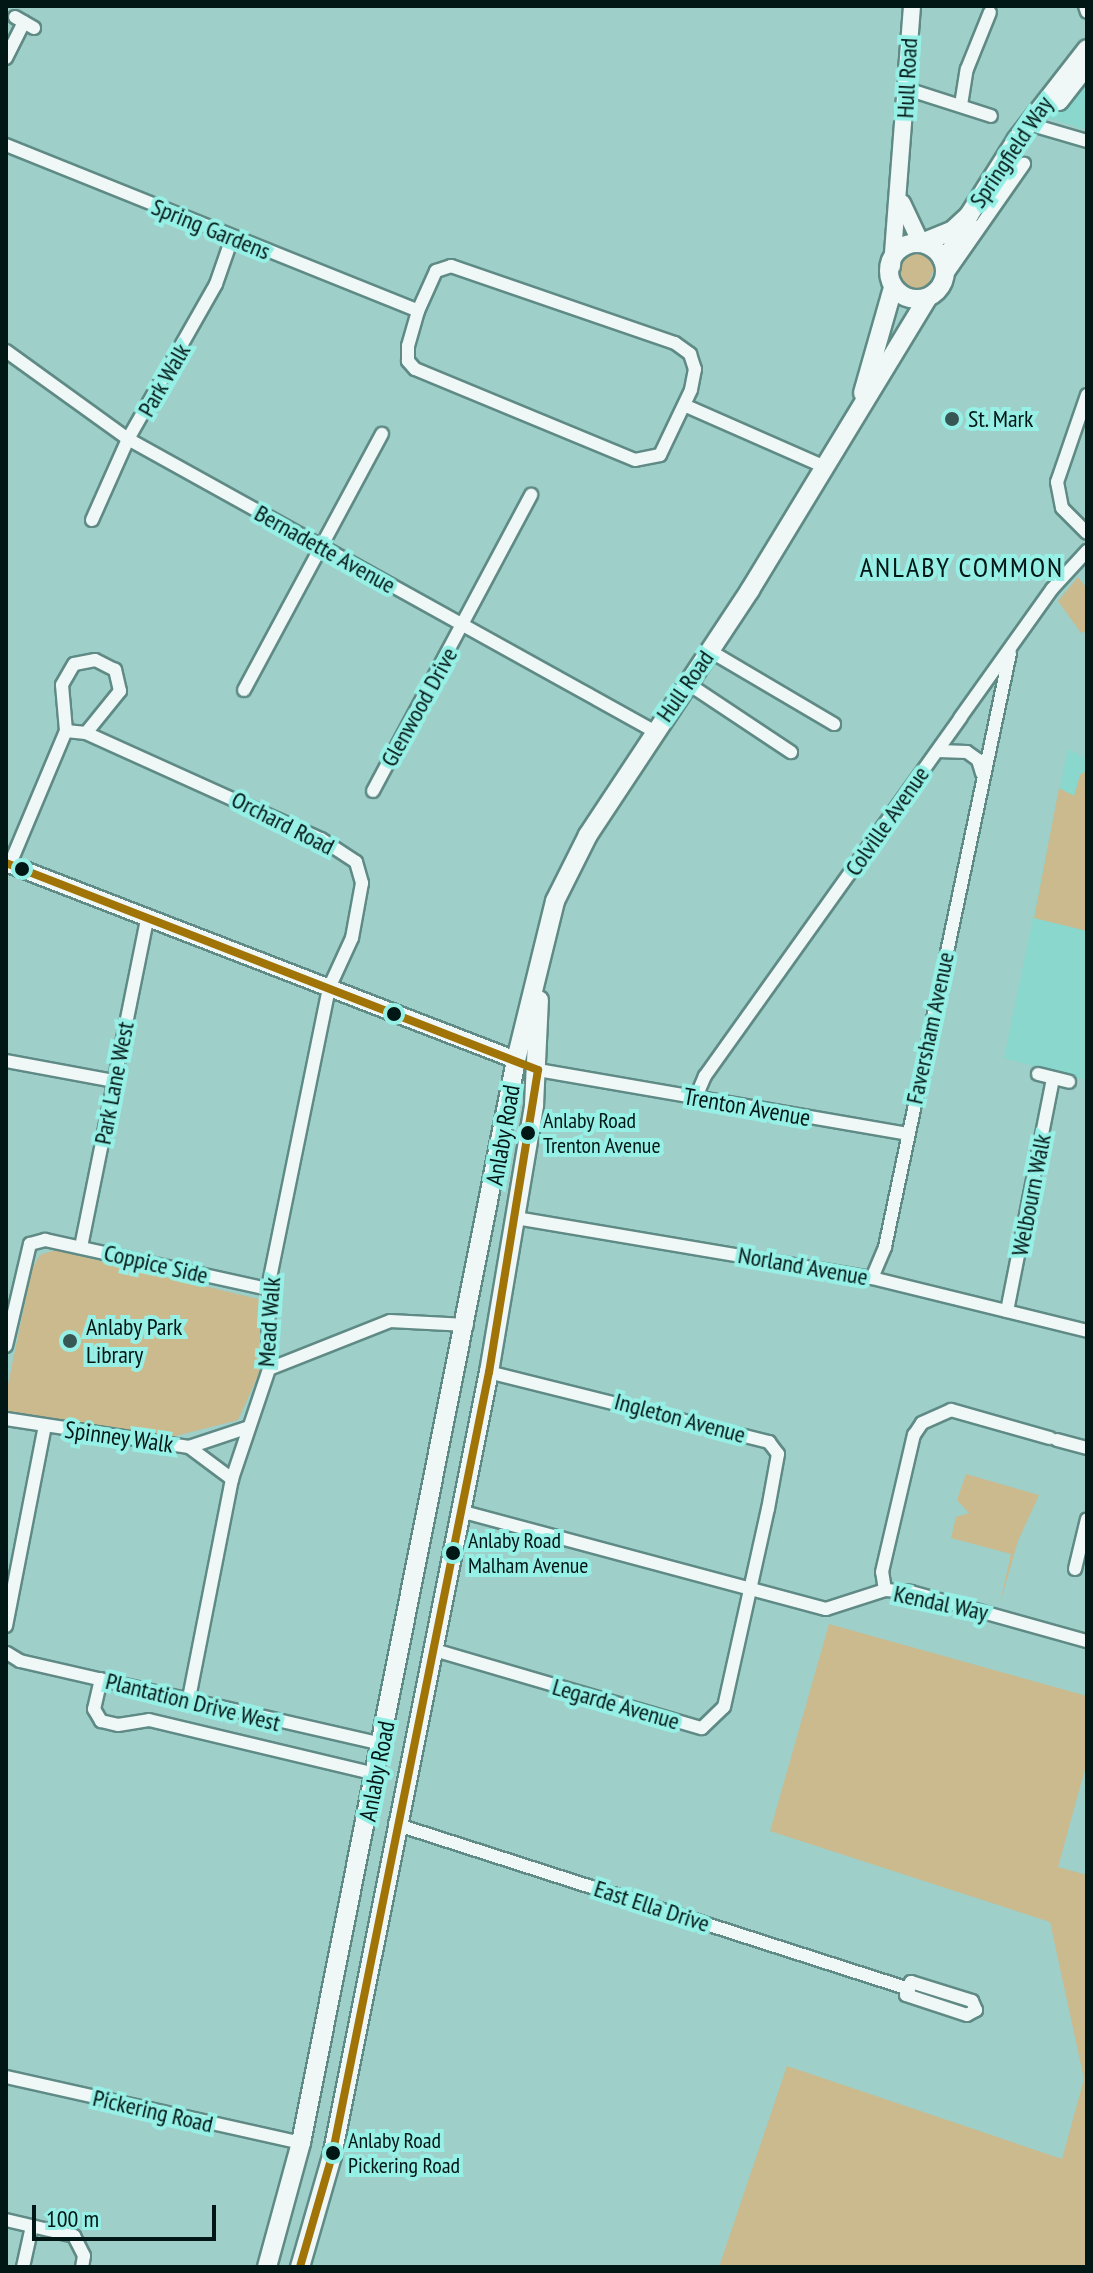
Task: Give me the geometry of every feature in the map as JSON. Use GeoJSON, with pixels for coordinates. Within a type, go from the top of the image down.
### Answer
{"type":"FeatureCollection","features":[{"type":"Feature","properties":{"kind":"main road","name":"Springfield Way"},"geometry":{"type":"LineString","coordinates":[[922,242],[953,230],[969,215],[1033,117],[1087,49]]}},
{"type":"Feature","properties":{"kind":"main road","name":"Springfield Way"},"geometry":{"type":"LineString","coordinates":[[943,261],[1087,65]]}},
{"type":"Feature","properties":{"kind":"main road"},"geometry":{"type":"LineString","coordinates":[[922,242],[943,261],[932,294],[908,299],[893,288],[892,266],[905,247],[922,242]]}},
{"type":"Feature","properties":{"kind":"main road","name":"Hull Road"},"geometry":{"type":"LineString","coordinates":[[857,415],[893,288]]}},
{"type":"Feature","properties":{"kind":"main road","name":"Hull Road"},"geometry":{"type":"LineString","coordinates":[[539,969],[555,901],[573,860],[654,731],[710,651],[932,294]]}},
{"type":"Feature","properties":{"kind":"main road","name":"Anlaby Road"},"geometry":{"type":"LineString","coordinates":[[267,2267],[301,2143],[467,1325],[516,1060],[539,969]]}},
{"type":"Feature","properties":{"kind":"main road","name":"Anlaby Road"},"geometry":{"type":"LineString","coordinates":[[300,2267],[332,2156],[395,1824],[489,1372],[538,1070],[539,969]]}},
{"type":"Feature","properties":{"kind":"street","name":"Hull Road"},"geometry":{"type":"LineString","coordinates":[[892,266],[900,197],[912,6]]}},
{"type":"Feature","properties":{"kind":"street"},"geometry":{"type":"LineString","coordinates":[[1085,6],[1087,12]]}},
{"type":"Feature","properties":{"kind":"street"},"geometry":{"type":"LineString","coordinates":[[961,105],[967,69],[990,12]]}},
{"type":"Feature","properties":{"kind":"street"},"geometry":{"type":"LineString","coordinates":[[6,58],[24,22]]}},
{"type":"Feature","properties":{"kind":"street"},"geometry":{"type":"LineString","coordinates":[[907,89],[991,116]]}},
{"type":"Feature","properties":{"kind":"street"},"geometry":{"type":"LineString","coordinates":[[1039,127],[1087,141]]}},
{"type":"Feature","properties":{"kind":"street","name":"Spring Gardens"},"geometry":{"type":"LineString","coordinates":[[6,145],[418,311]]}},
{"type":"Feature","properties":{"kind":"street","name":"Springfield Way"},"geometry":{"type":"LineString","coordinates":[[932,294],[1024,164]]}},
{"type":"Feature","properties":{"kind":"street","name":"Hull Road"},"geometry":{"type":"LineString","coordinates":[[900,197],[922,242]]}},
{"type":"Feature","properties":{"kind":"street","name":"Park Walk"},"geometry":{"type":"LineString","coordinates":[[92,520],[128,439],[173,368],[232,238]]}},
{"type":"Feature","properties":{"kind":"street"},"geometry":{"type":"LineString","coordinates":[[451,266],[675,343],[690,354],[695,369],[686,406],[660,455],[635,460],[415,369],[408,361],[408,346],[418,311],[436,271],[451,266]]}},
{"type":"Feature","properties":{"kind":"street","name":"Bernadette Avenue"},"geometry":{"type":"LineString","coordinates":[[6,351],[128,439],[654,731]]}},
{"type":"Feature","properties":{"kind":"street"},"geometry":{"type":"LineString","coordinates":[[1087,395],[1057,482],[1062,508],[1087,533]]}},
{"type":"Feature","properties":{"kind":"street"},"geometry":{"type":"LineString","coordinates":[[686,406],[825,467]]}},
{"type":"Feature","properties":{"kind":"street"},"geometry":{"type":"LineString","coordinates":[[244,690],[382,434]]}},
{"type":"Feature","properties":{"kind":"street","name":"Glenwood Drive"},"geometry":{"type":"LineString","coordinates":[[373,791],[465,624],[531,495]]}},
{"type":"Feature","properties":{"kind":"street","name":"Colville Avenue"},"geometry":{"type":"LineString","coordinates":[[696,1097],[705,1076],[1012,647],[1087,551]]}},
{"type":"Feature","properties":{"kind":"street","name":"Faversham Avenue"},"geometry":{"type":"LineString","coordinates":[[872,1278],[885,1247],[1012,647]]}},
{"type":"Feature","properties":{"kind":"street"},"geometry":{"type":"LineString","coordinates":[[710,651],[834,724]]}},
{"type":"Feature","properties":{"kind":"street"},"geometry":{"type":"LineString","coordinates":[[66,731],[86,733],[120,691],[115,670],[95,660],[74,664],[62,685],[66,731],[8,863],[516,1060]]}},
{"type":"Feature","properties":{"kind":"street"},"geometry":{"type":"LineString","coordinates":[[687,683],[791,752]]}},
{"type":"Feature","properties":{"kind":"street","name":"Orchard Road"},"geometry":{"type":"LineString","coordinates":[[86,733],[259,808],[356,862],[362,883],[359,907],[352,938],[329,988]]}},
{"type":"Feature","properties":{"kind":"street"},"geometry":{"type":"LineString","coordinates":[[938,751],[967,752],[978,760],[983,776]]}},
{"type":"Feature","properties":{"kind":"street","name":"Park Lane West"},"geometry":{"type":"LineString","coordinates":[[81,1247],[147,919]]}},
{"type":"Feature","properties":{"kind":"street","name":"Mead Walk"},"geometry":{"type":"LineString","coordinates":[[189,1699],[232,1479],[269,1369],[268,1289],[329,988]]}},
{"type":"Feature","properties":{"kind":"street"},"geometry":{"type":"LineString","coordinates":[[6,1061],[114,1081]]}},
{"type":"Feature","properties":{"kind":"street","name":"Trenton Avenue"},"geometry":{"type":"LineString","coordinates":[[538,1070],[908,1134]]}},
{"type":"Feature","properties":{"kind":"street"},"geometry":{"type":"LineString","coordinates":[[1038,1074],[1069,1082]]}},
{"type":"Feature","properties":{"kind":"street","name":"Welbourn Walk"},"geometry":{"type":"LineString","coordinates":[[1007,1311],[1053,1078]]}},
{"type":"Feature","properties":{"kind":"street","name":"Norland Avenue"},"geometry":{"type":"LineString","coordinates":[[516,1218],[872,1278],[1087,1331]]}},
{"type":"Feature","properties":{"kind":"street","name":"Coppice Side"},"geometry":{"type":"LineString","coordinates":[[6,1346],[30,1244],[45,1240],[268,1289]]}},
{"type":"Feature","properties":{"kind":"street"},"geometry":{"type":"LineString","coordinates":[[269,1369],[390,1321],[467,1325]]}},
{"type":"Feature","properties":{"kind":"street","name":"Ingleton Avenue"},"geometry":{"type":"LineString","coordinates":[[489,1372],[769,1442],[778,1454],[775,1476],[748,1589]]}},
{"type":"Feature","properties":{"kind":"street"},"geometry":{"type":"LineString","coordinates":[[885,1590],[882,1572],[914,1435],[922,1423],[951,1410],[1087,1448]]}},
{"type":"Feature","properties":{"kind":"street","name":"Spinney Walk"},"geometry":{"type":"LineString","coordinates":[[6,1419],[189,1447],[232,1479]]}},
{"type":"Feature","properties":{"kind":"street"},"geometry":{"type":"LineString","coordinates":[[6,1626],[8,1593],[45,1426]]}},
{"type":"Feature","properties":{"kind":"street"},"geometry":{"type":"LineString","coordinates":[[189,1447],[249,1427]]}},
{"type":"Feature","properties":{"kind":"street"},"geometry":{"type":"LineString","coordinates":[[1030,1449],[1034,1434]]}},
{"type":"Feature","properties":{"kind":"street","name":"Kendal Way"},"geometry":{"type":"LineString","coordinates":[[460,1511],[826,1609],[885,1590],[911,1592],[1087,1641]]}},
{"type":"Feature","properties":{"kind":"street"},"geometry":{"type":"LineString","coordinates":[[1075,1569],[1083,1554],[1087,1519]]}},
{"type":"Feature","properties":{"kind":"street","name":"Legarde Avenue"},"geometry":{"type":"LineString","coordinates":[[431,1649],[702,1728],[724,1707],[748,1589]]}},
{"type":"Feature","properties":{"kind":"street","name":"Plantation Drive West"},"geometry":{"type":"LineString","coordinates":[[6,1652],[20,1661],[383,1744]]}},
{"type":"Feature","properties":{"kind":"street"},"geometry":{"type":"LineString","coordinates":[[101,1679],[94,1709],[101,1721],[118,1725],[149,1720],[376,1774]]}},
{"type":"Feature","properties":{"kind":"street","name":"East Ella Drive"},"geometry":{"type":"LineString","coordinates":[[395,1824],[909,1989]]}},
{"type":"Feature","properties":{"kind":"street","name":"East Ella Drive"},"geometry":{"type":"LineString","coordinates":[[911,1982],[972,2001],[976,2010],[967,2015],[906,1995],[909,1989],[911,1982]]}},
{"type":"Feature","properties":{"kind":"street","name":"Pickering Road"},"geometry":{"type":"LineString","coordinates":[[6,2077],[301,2143]]}},
{"type":"Feature","properties":{"kind":"street"},"geometry":{"type":"LineString","coordinates":[[6,2220],[74,2236],[84,2256],[82,2267]]}},
{"type":"Feature","properties":{"kind":"street"},"geometry":{"type":"LineString","coordinates":[[23,2267],[32,2226]]}},
{"type":"Feature","properties":{"kind":"shaded area"},"geometry":{"type":"Polygon","coordinates":[[[1087,61],[1087,130],[1042,116],[1087,61]]]}},
{"type":"Feature","properties":{"kind":"shaded area"},"geometry":{"type":"Polygon","coordinates":[[[910,248],[927,249],[936,263],[926,290],[909,296],[896,274],[910,248]]]}},
{"type":"Feature","properties":{"kind":"shaded area"},"geometry":{"type":"Polygon","coordinates":[[[1078,577],[1087,589],[1087,631],[1081,633],[1058,601],[1078,577]]]}},
{"type":"Feature","properties":{"kind":"shaded area"},"geometry":{"type":"Polygon","coordinates":[[[1068,749],[1087,759],[1087,1080],[1004,1058],[1068,749]]]}},
{"type":"Feature","properties":{"kind":"shaded area"},"geometry":{"type":"Polygon","coordinates":[[[1087,770],[1087,931],[1034,918],[1059,788],[1074,796],[1080,775],[1087,770]]]}},
{"type":"Feature","properties":{"kind":"shaded area"},"geometry":{"type":"Polygon","coordinates":[[[55,1250],[262,1300],[260,1371],[238,1420],[172,1437],[9,1415],[6,1394],[32,1269],[40,1255],[55,1250]]]}},
{"type":"Feature","properties":{"kind":"shaded area"},"geometry":{"type":"Polygon","coordinates":[[[966,1474],[1039,1495],[1018,1541],[1000,1603],[1011,1554],[951,1538],[956,1517],[969,1513],[957,1500],[966,1474]]]}},
{"type":"Feature","properties":{"kind":"shaded area"},"geometry":{"type":"Polygon","coordinates":[[[829,1624],[1087,1696],[1087,1762],[1058,1867],[1087,1875],[1087,2267],[719,2267],[787,2066],[1062,2159],[1084,2079],[1050,1922],[770,1831],[829,1624]]]}},
{"type":"Feature","properties":{"kind":"transit line"},"geometry":{"type":"LineString","coordinates":[[6,863],[538,1070],[489,1372],[332,2156],[300,2267]]}},
{"type":"Feature","properties":{"kind":"place","name":"St. Mark"},"geometry":{"type":"Point","coordinates":[952,419]}},
{"type":"Feature","properties":{"kind":"place","name":"Anlaby Road Trenton Avenue"},"geometry":{"type":"Point","coordinates":[528,1133]}},
{"type":"Feature","properties":{"kind":"place","name":"Anlaby Park Library"},"geometry":{"type":"Point","coordinates":[70,1341]}},
{"type":"Feature","properties":{"kind":"place","name":"Anlaby Road Malham Avenue"},"geometry":{"type":"Point","coordinates":[453,1553]}},
{"type":"Feature","properties":{"kind":"place","name":"Anlaby Road Pickering Road"},"geometry":{"type":"Point","coordinates":[333,2153]}},
{"type":"Feature","properties":{"kind":"district","name":"ANLABY COMMON"},"geometry":{"type":"Point","coordinates":[962,567]}}]}
